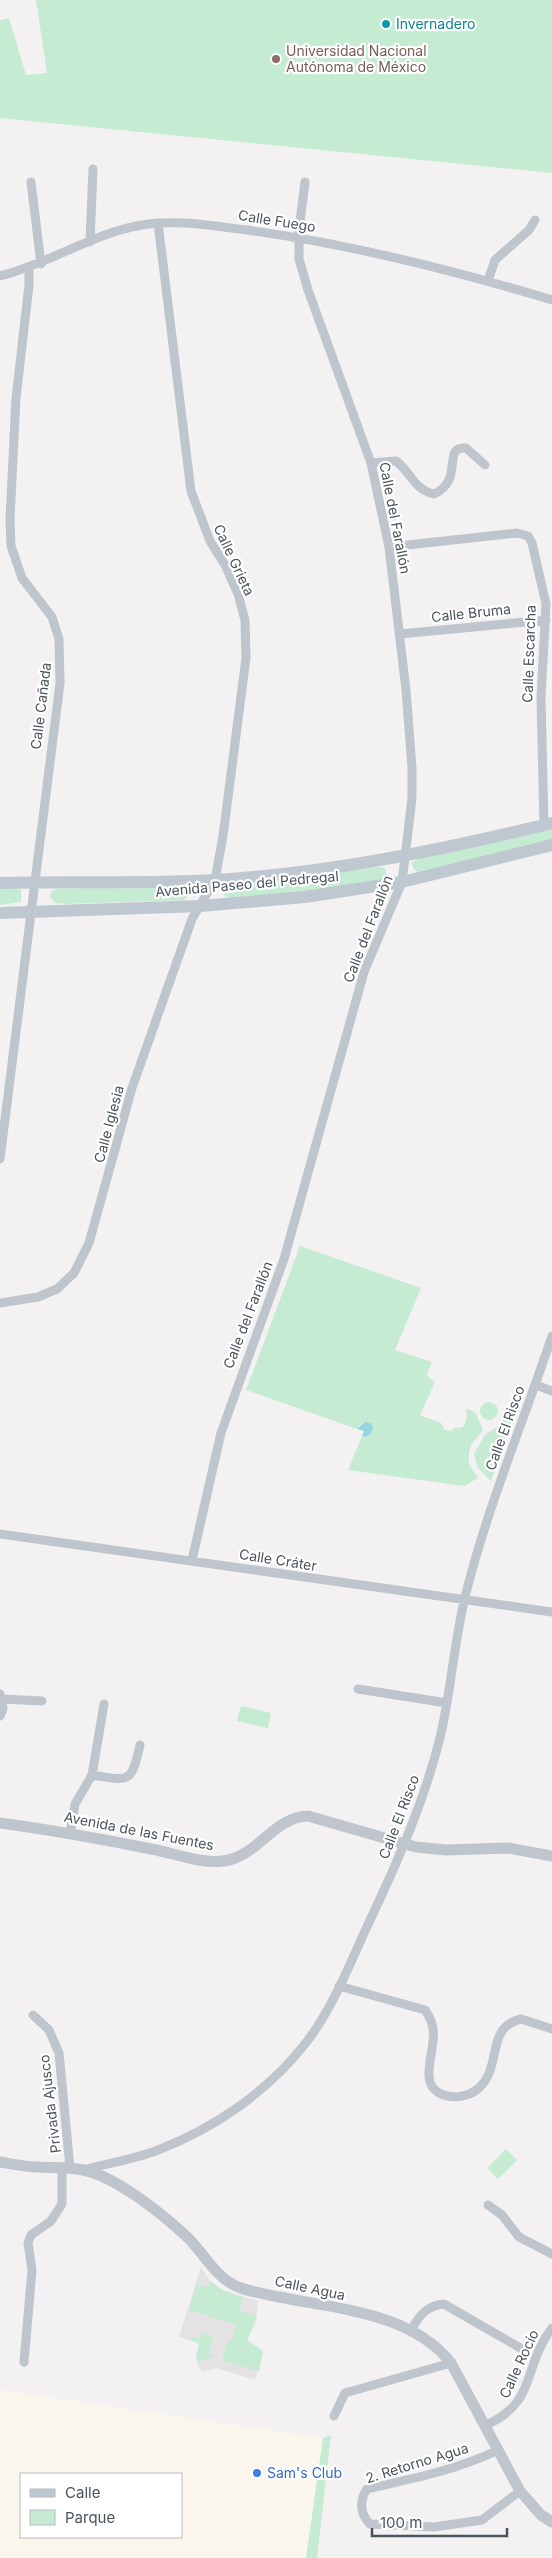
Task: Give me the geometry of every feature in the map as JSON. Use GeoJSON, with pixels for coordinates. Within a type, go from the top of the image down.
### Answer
{"type":"FeatureCollection","features":[{"type":"Feature","properties":{"kind":"main road","name":"Avenida Paseo del Pedregal"},"geometry":{"type":"LineString","coordinates":[[0,883],[215,880],[304,872],[406,856],[548,824]]}},
{"type":"Feature","properties":{"kind":"main road","name":"Avenida Paseo del Pedregal"},"geometry":{"type":"LineString","coordinates":[[0,913],[31,914],[201,906],[305,897],[402,882],[552,845]]}},
{"type":"Feature","properties":{"kind":"street"},"geometry":{"type":"LineString","coordinates":[[90,242],[93,169]]}},
{"type":"Feature","properties":{"kind":"street"},"geometry":{"type":"LineString","coordinates":[[31,182],[40,264]]}},
{"type":"Feature","properties":{"kind":"street","name":"Calle del Farallón"},"geometry":{"type":"LineString","coordinates":[[192,1560],[221,1433],[284,1259],[364,972],[402,882],[406,856],[412,768],[400,634],[389,547],[371,463],[308,290],[299,259],[298,238],[305,182]]}},
{"type":"Feature","properties":{"kind":"street"},"geometry":{"type":"LineString","coordinates":[[488,281],[495,260],[529,230],[535,220]]}},
{"type":"Feature","properties":{"kind":"street","name":"Calle Fuego"},"geometry":{"type":"LineString","coordinates":[[0,276],[29,269],[115,232],[176,222],[298,238],[349,247],[488,281],[552,300]]}},
{"type":"Feature","properties":{"kind":"street","name":"Calle Grieta"},"geometry":{"type":"LineString","coordinates":[[158,224],[191,491],[210,541],[225,565],[238,594],[245,620],[246,658],[223,836],[215,880],[201,906]]}},
{"type":"Feature","properties":{"kind":"street","name":"Calle Cañada"},"geometry":{"type":"LineString","coordinates":[[0,1159],[31,914],[33,882],[60,683],[59,639],[52,617],[22,578],[11,546],[10,519],[16,398],[29,285],[29,269]]}},
{"type":"Feature","properties":{"kind":"street"},"geometry":{"type":"LineString","coordinates":[[371,463],[396,461],[405,468],[415,484],[424,492],[434,494],[447,486],[451,479],[453,453],[457,449],[466,448],[485,465]]}},
{"type":"Feature","properties":{"kind":"street","name":"Calle Escarcha"},"geometry":{"type":"LineString","coordinates":[[389,547],[517,533],[528,536],[536,554],[544,589],[546,620],[541,698],[548,824]]}},
{"type":"Feature","properties":{"kind":"street","name":"Calle Bruma"},"geometry":{"type":"LineString","coordinates":[[400,634],[546,620]]}},
{"type":"Feature","properties":{"kind":"street","name":"Calle Iglesia"},"geometry":{"type":"LineString","coordinates":[[0,1303],[38,1297],[57,1289],[74,1273],[89,1244],[132,1088],[192,920],[201,906]]}},
{"type":"Feature","properties":{"kind":"street","name":"Calle El Risco"},"geometry":{"type":"LineString","coordinates":[[84,2170],[157,2151],[205,2129],[248,2102],[278,2075],[306,2043],[339,1986],[405,1845],[433,1764],[447,1703],[465,1599],[491,1504],[536,1385],[552,1336]]}},
{"type":"Feature","properties":{"kind":"street"},"geometry":{"type":"LineString","coordinates":[[536,1385],[552,1391]]}},
{"type":"Feature","properties":{"kind":"street","name":"Calle Cráter"},"geometry":{"type":"LineString","coordinates":[[0,1534],[192,1560],[307,1579],[552,1612]]}},
{"type":"Feature","properties":{"kind":"street"},"geometry":{"type":"LineString","coordinates":[[358,1690],[447,1703]]}},
{"type":"Feature","properties":{"kind":"street"},"geometry":{"type":"LineString","coordinates":[[0,1716],[3,1709],[1,1697],[42,1700]]}},
{"type":"Feature","properties":{"kind":"street"},"geometry":{"type":"LineString","coordinates":[[70,1833],[75,1804],[92,1775],[104,1704]]}},
{"type":"Feature","properties":{"kind":"street"},"geometry":{"type":"LineString","coordinates":[[92,1775],[123,1780],[130,1777],[134,1771],[140,1745]]}},
{"type":"Feature","properties":{"kind":"street","name":"Avenida de las Fuentes"},"geometry":{"type":"LineString","coordinates":[[0,1823],[70,1833],[205,1861],[221,1862],[236,1859],[250,1852],[285,1821],[296,1816],[308,1816],[405,1845],[437,1850],[508,1848],[552,1856]]}},
{"type":"Feature","properties":{"kind":"street"},"geometry":{"type":"LineString","coordinates":[[339,1986],[425,2010],[434,2029],[429,2078],[438,2093],[448,2097],[460,2097],[482,2086],[489,2075],[500,2033],[504,2026],[521,2018],[552,2029]]}},
{"type":"Feature","properties":{"kind":"street","name":"Privada Ajusco"},"geometry":{"type":"LineString","coordinates":[[24,2362],[32,2270],[28,2243],[31,2235],[51,2221],[62,2204],[66,2168],[59,2053],[49,2030],[33,2015]]}},
{"type":"Feature","properties":{"kind":"street","name":"Calle Agua"},"geometry":{"type":"LineString","coordinates":[[0,2162],[84,2170],[106,2178],[176,2227],[189,2238],[219,2275],[240,2287],[395,2322],[412,2330],[438,2348],[451,2363],[486,2425],[516,2494],[552,2522]]}},
{"type":"Feature","properties":{"kind":"street"},"geometry":{"type":"LineString","coordinates":[[488,2205],[502,2216],[519,2237],[552,2254]]}},
{"type":"Feature","properties":{"kind":"street"},"geometry":{"type":"LineString","coordinates":[[412,2330],[424,2311],[436,2304],[444,2304],[522,2349]]}},
{"type":"Feature","properties":{"kind":"street","name":"Calle Rocío"},"geometry":{"type":"LineString","coordinates":[[486,2425],[504,2416],[518,2403],[539,2349],[552,2328]]}},
{"type":"Feature","properties":{"kind":"street"},"geometry":{"type":"LineString","coordinates":[[334,2416],[345,2393],[451,2363]]}},
{"type":"Feature","properties":{"kind":"street","name":"2. Retorno Agua"},"geometry":{"type":"LineString","coordinates":[[498,2450],[430,2474],[366,2489],[361,2502],[364,2516],[370,2524],[434,2527],[482,2520],[516,2494]]}},
{"type":"Feature","properties":{"kind":"shaded area"},"geometry":{"type":"Polygon","coordinates":[[[201,2267],[210,2281],[220,2289],[258,2301],[256,2320],[247,2340],[263,2351],[255,2380],[217,2368],[202,2372],[196,2358],[199,2343],[179,2337],[201,2267]]]}},
{"type":"Feature","properties":{"kind":"shaded area"},"geometry":{"type":"Polygon","coordinates":[[[0,2390],[323,2438],[306,2558],[0,2558],[0,2390]]]}},
{"type":"Feature","properties":{"kind":"green space","name":"Universidad Nacional Autónoma de México"},"geometry":{"type":"Polygon","coordinates":[[[36,0],[552,0],[552,173],[0,118],[0,20],[9,18],[26,75],[47,73],[36,0]]]}},
{"type":"Feature","properties":{"kind":"green space"},"geometry":{"type":"Polygon","coordinates":[[[552,826],[552,841],[416,872],[411,863],[422,857],[552,826]]]}},
{"type":"Feature","properties":{"kind":"green space"},"geometry":{"type":"Polygon","coordinates":[[[378,867],[385,868],[387,875],[383,879],[310,891],[232,898],[225,896],[222,892],[223,886],[378,867]]]}},
{"type":"Feature","properties":{"kind":"green space"},"geometry":{"type":"Polygon","coordinates":[[[181,887],[189,891],[188,897],[184,900],[66,904],[55,903],[50,897],[51,892],[56,889],[181,887]]]}},
{"type":"Feature","properties":{"kind":"green space"},"geometry":{"type":"Polygon","coordinates":[[[16,888],[21,890],[21,902],[0,905],[0,889],[16,888]]]}},
{"type":"Feature","properties":{"kind":"green space"},"geometry":{"type":"Polygon","coordinates":[[[300,1246],[421,1288],[395,1350],[432,1362],[427,1374],[435,1382],[420,1415],[441,1423],[445,1430],[451,1431],[456,1427],[464,1426],[467,1417],[466,1409],[475,1412],[483,1430],[471,1445],[469,1464],[478,1478],[464,1486],[348,1470],[362,1436],[368,1437],[373,1430],[362,1423],[357,1429],[246,1390],[300,1246]]]}},
{"type":"Feature","properties":{"kind":"green space"},"geometry":{"type":"Polygon","coordinates":[[[485,1402],[493,1402],[498,1407],[496,1418],[485,1420],[480,1415],[480,1407],[485,1402]]]}},
{"type":"Feature","properties":{"kind":"green space"},"geometry":{"type":"Polygon","coordinates":[[[507,1413],[514,1415],[491,1481],[477,1467],[474,1454],[485,1435],[501,1424],[507,1413]]]}},
{"type":"Feature","properties":{"kind":"green space"},"geometry":{"type":"Polygon","coordinates":[[[241,1706],[271,1713],[268,1728],[237,1721],[241,1706]]]}},
{"type":"Feature","properties":{"kind":"green space"},"geometry":{"type":"Polygon","coordinates":[[[506,2149],[517,2160],[498,2179],[487,2168],[506,2149]]]}},
{"type":"Feature","properties":{"kind":"green space"},"geometry":{"type":"Polygon","coordinates":[[[210,2281],[225,2292],[243,2297],[240,2311],[257,2317],[247,2340],[263,2351],[259,2371],[222,2361],[228,2340],[232,2341],[237,2325],[189,2310],[196,2285],[208,2287],[210,2281]]]}},
{"type":"Feature","properties":{"kind":"green space"},"geometry":{"type":"Polygon","coordinates":[[[202,2332],[213,2336],[208,2354],[215,2357],[199,2361],[202,2372],[196,2358],[199,2344],[191,2340],[192,2337],[200,2339],[202,2332]]]}},
{"type":"Feature","properties":{"kind":"green space"},"geometry":{"type":"Polygon","coordinates":[[[331,2435],[317,2558],[306,2558],[323,2438],[331,2435]]]}},
{"type":"Feature","properties":{"kind":"water"},"geometry":{"type":"Polygon","coordinates":[[[365,1422],[372,1424],[373,1428],[371,1434],[366,1437],[362,1436],[364,1431],[357,1429],[365,1422]]]}},
{"type":"Feature","properties":{"kind":"place","name":"Invernadero"},"geometry":{"type":"Point","coordinates":[386,24]}},
{"type":"Feature","properties":{"kind":"place","name":"Universidad Nacional Autónoma de México"},"geometry":{"type":"Point","coordinates":[276,59]}},
{"type":"Feature","properties":{"kind":"place","name":"Sam's Club"},"geometry":{"type":"Point","coordinates":[257,2473]}}]}
